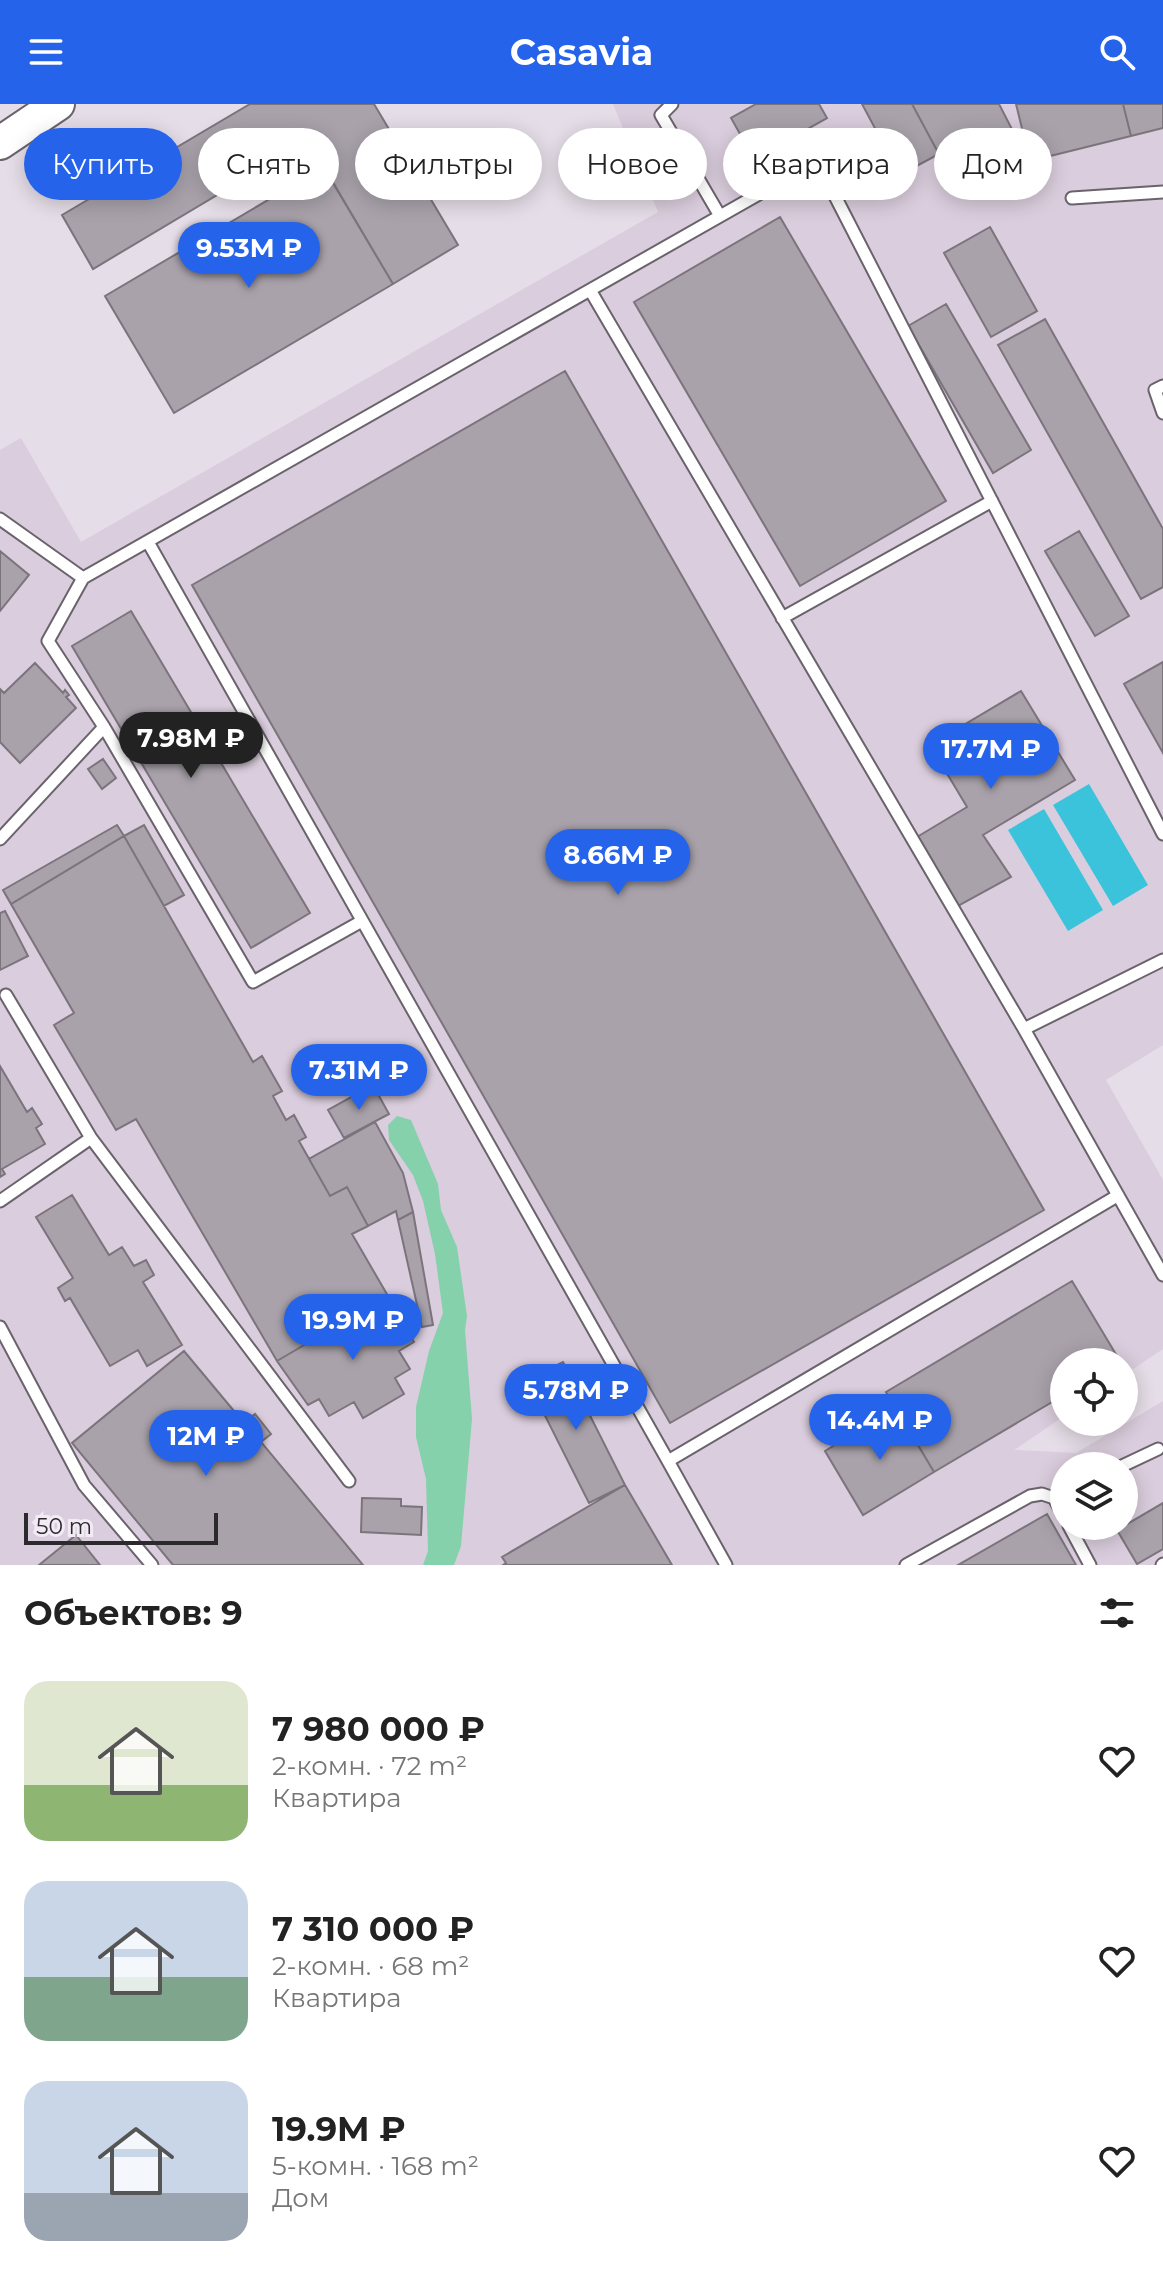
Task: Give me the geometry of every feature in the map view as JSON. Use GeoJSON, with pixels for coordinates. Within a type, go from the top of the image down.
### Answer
{"type":"FeatureCollection","features":[{"type":"Feature","properties":{"kind":"street"},"geometry":{"type":"LineString","coordinates":[[0,143],[58,104]]}},
{"type":"Feature","properties":{"kind":"lane"},"geometry":{"type":"LineString","coordinates":[[672,104],[661,115],[720,216]]}},
{"type":"Feature","properties":{"kind":"lane"},"geometry":{"type":"LineString","coordinates":[[362,921],[253,982],[104,727],[48,641],[83,578],[817,161],[1163,834]]}},
{"type":"Feature","properties":{"kind":"lane"},"geometry":{"type":"LineString","coordinates":[[1072,198],[1163,192]]}},
{"type":"Feature","properties":{"kind":"lane"},"geometry":{"type":"LineString","coordinates":[[590,290],[1024,1029],[1163,1275]]}},
{"type":"Feature","properties":{"kind":"lane"},"geometry":{"type":"LineString","coordinates":[[1163,386],[1155,390],[1163,413]]}},
{"type":"Feature","properties":{"kind":"lane"},"geometry":{"type":"LineString","coordinates":[[782,618],[992,501]]}},
{"type":"Feature","properties":{"kind":"lane"},"geometry":{"type":"LineString","coordinates":[[0,519],[83,578]]}},
{"type":"Feature","properties":{"kind":"lane"},"geometry":{"type":"LineString","coordinates":[[148,542],[726,1565]]}},
{"type":"Feature","properties":{"kind":"lane"},"geometry":{"type":"LineString","coordinates":[[0,839],[104,727]]}},
{"type":"Feature","properties":{"kind":"lane"},"geometry":{"type":"LineString","coordinates":[[1024,1029],[1163,960]]}},
{"type":"Feature","properties":{"kind":"lane"},"geometry":{"type":"LineString","coordinates":[[6,995],[91,1138],[349,1481]]}},
{"type":"Feature","properties":{"kind":"lane"},"geometry":{"type":"LineString","coordinates":[[0,1201],[91,1138]]}},
{"type":"Feature","properties":{"kind":"lane"},"geometry":{"type":"LineString","coordinates":[[668,1461],[1117,1196]]}},
{"type":"Feature","properties":{"kind":"lane"},"geometry":{"type":"LineString","coordinates":[[0,1327],[84,1485],[152,1565]]}},
{"type":"Feature","properties":{"kind":"lane"},"geometry":{"type":"LineString","coordinates":[[1138,1458],[1158,1449]]}},
{"type":"Feature","properties":{"kind":"lane"},"geometry":{"type":"LineString","coordinates":[[906,1565],[1030,1496],[1050,1495]]}},
{"type":"Feature","properties":{"kind":"lane"},"geometry":{"type":"LineString","coordinates":[[1077,1540],[1090,1565]]}},
{"type":"Feature","properties":{"kind":"shaded area"},"geometry":{"type":"Polygon","coordinates":[[[613,104],[1163,104],[1163,1045],[1106,1080],[1163,1180],[1163,1349],[1138,1366],[1138,1348],[1050,1348],[1050,1426],[1014,1450],[1055,1452],[1050,1452],[1050,1540],[1138,1540],[1138,1452],[1078,1452],[1104,1436],[1138,1436],[1138,1416],[1163,1401],[1163,1565],[0,1565],[0,450],[21,438],[81,542],[658,212],[653,200],[707,200],[707,128],[623,128],[613,104]]]}},
{"type":"Feature","properties":{"kind":"green space"},"geometry":{"type":"Polygon","coordinates":[[[397,1116],[411,1120],[438,1184],[441,1210],[457,1247],[467,1316],[465,1330],[472,1419],[461,1546],[454,1565],[423,1565],[428,1551],[426,1479],[416,1437],[416,1407],[429,1351],[443,1313],[435,1254],[423,1201],[413,1175],[389,1140],[388,1125],[397,1116]]]}},
{"type":"Feature","properties":{"kind":"water"},"geometry":{"type":"Polygon","coordinates":[[[1089,784],[1148,885],[1113,906],[1053,805],[1089,784]]]}},
{"type":"Feature","properties":{"kind":"water"},"geometry":{"type":"Polygon","coordinates":[[[1044,809],[1103,910],[1068,931],[1008,830],[1044,809]]]}},
{"type":"Feature","properties":{"kind":"building"},"geometry":{"type":"Polygon","coordinates":[[[250,104],[374,104],[388,128],[355,128],[355,200],[431,200],[458,245],[393,284],[339,193],[339,128],[209,128],[250,104]]]}},
{"type":"Feature","properties":{"kind":"building"},"geometry":{"type":"Polygon","coordinates":[[[756,104],[819,104],[827,118],[809,128],[737,128],[731,118],[756,104]]]}},
{"type":"Feature","properties":{"kind":"building"},"geometry":{"type":"Polygon","coordinates":[[[862,104],[912,104],[934,145],[934,157],[918,165],[918,128],[875,128],[862,104]]]}},
{"type":"Feature","properties":{"kind":"building"},"geometry":{"type":"Polygon","coordinates":[[[912,104],[999,104],[1011,128],[934,128],[934,145],[912,104]]]}},
{"type":"Feature","properties":{"kind":"building"},"geometry":{"type":"Polygon","coordinates":[[[1016,104],[1123,104],[1131,136],[1052,156],[1052,128],[1022,128],[1016,104]]]}},
{"type":"Feature","properties":{"kind":"building"},"geometry":{"type":"Polygon","coordinates":[[[1123,104],[1163,104],[1163,128],[1131,136],[1123,104]]]}},
{"type":"Feature","properties":{"kind":"building"},"geometry":{"type":"Polygon","coordinates":[[[198,135],[198,200],[209,200],[93,269],[62,215],[87,200],[182,200],[182,144],[198,135]]]}},
{"type":"Feature","properties":{"kind":"building"},"geometry":{"type":"Polygon","coordinates":[[[339,192],[393,284],[174,413],[105,296],[268,200],[339,200],[339,192]]]}},
{"type":"Feature","properties":{"kind":"building"},"geometry":{"type":"Polygon","coordinates":[[[780,217],[946,501],[800,586],[634,302],[780,217]]]}},
{"type":"Feature","properties":{"kind":"building"},"geometry":{"type":"Polygon","coordinates":[[[990,227],[1037,311],[991,337],[944,253],[990,227]]]}},
{"type":"Feature","properties":{"kind":"building"},"geometry":{"type":"Polygon","coordinates":[[[946,304],[1031,450],[993,473],[908,326],[946,304]]]}},
{"type":"Feature","properties":{"kind":"building"},"geometry":{"type":"Polygon","coordinates":[[[1045,319],[1163,529],[1163,587],[1141,599],[998,345],[1045,319]]]}},
{"type":"Feature","properties":{"kind":"building"},"geometry":{"type":"Polygon","coordinates":[[[565,371],[1044,1210],[670,1423],[192,585],[565,371]]]}},
{"type":"Feature","properties":{"kind":"building"},"geometry":{"type":"Polygon","coordinates":[[[1079,531],[1129,616],[1095,636],[1045,551],[1079,531]]]}},
{"type":"Feature","properties":{"kind":"building"},"geometry":{"type":"Polygon","coordinates":[[[0,551],[29,575],[0,611],[0,551]]]}},
{"type":"Feature","properties":{"kind":"building"},"geometry":{"type":"Polygon","coordinates":[[[131,611],[310,913],[251,948],[72,646],[131,611]]]}},
{"type":"Feature","properties":{"kind":"building"},"geometry":{"type":"Polygon","coordinates":[[[1163,662],[1163,753],[1124,684],[1163,662]]]}},
{"type":"Feature","properties":{"kind":"building"},"geometry":{"type":"Polygon","coordinates":[[[35,663],[63,693],[65,690],[69,695],[66,697],[76,708],[20,763],[0,742],[0,689],[4,693],[35,663]]]}},
{"type":"Feature","properties":{"kind":"building"},"geometry":{"type":"Polygon","coordinates":[[[1021,691],[1075,780],[983,835],[1011,877],[958,906],[917,837],[967,807],[930,745],[1021,691]]]}},
{"type":"Feature","properties":{"kind":"building"},"geometry":{"type":"Polygon","coordinates":[[[103,759],[116,778],[102,789],[88,769],[103,759]]]}},
{"type":"Feature","properties":{"kind":"building"},"geometry":{"type":"Polygon","coordinates":[[[117,825],[124,836],[11,904],[3,890],[117,825]]]}},
{"type":"Feature","properties":{"kind":"building"},"geometry":{"type":"Polygon","coordinates":[[[144,825],[184,895],[164,906],[124,836],[144,825]]]}},
{"type":"Feature","properties":{"kind":"building"},"geometry":{"type":"Polygon","coordinates":[[[124,836],[253,1062],[262,1056],[282,1091],[273,1096],[286,1120],[294,1115],[306,1137],[299,1141],[330,1196],[347,1187],[368,1226],[352,1234],[388,1296],[277,1361],[136,1119],[116,1130],[54,1025],[74,1013],[11,904],[124,836]]]}},
{"type":"Feature","properties":{"kind":"building"},"geometry":{"type":"Polygon","coordinates":[[[5,911],[28,956],[0,970],[0,913],[5,911]]]}},
{"type":"Feature","properties":{"kind":"building"},"geometry":{"type":"Polygon","coordinates":[[[0,1066],[27,1112],[32,1108],[42,1124],[36,1128],[45,1144],[2,1169],[5,1174],[0,1177],[0,1066]]]}},
{"type":"Feature","properties":{"kind":"building"},"geometry":{"type":"Polygon","coordinates":[[[373,1085],[389,1114],[344,1138],[328,1110],[373,1085]]]}},
{"type":"Feature","properties":{"kind":"building"},"geometry":{"type":"Polygon","coordinates":[[[375,1122],[403,1173],[413,1212],[398,1220],[396,1211],[368,1226],[347,1187],[330,1196],[309,1159],[375,1122]]]}},
{"type":"Feature","properties":{"kind":"building"},"geometry":{"type":"Polygon","coordinates":[[[72,1195],[109,1255],[122,1247],[134,1266],[146,1260],[154,1275],[143,1282],[182,1345],[147,1366],[138,1350],[110,1366],[70,1298],[65,1301],[58,1288],[73,1278],[36,1217],[72,1195]]]}},
{"type":"Feature","properties":{"kind":"building"},"geometry":{"type":"Polygon","coordinates":[[[413,1212],[433,1325],[422,1327],[398,1220],[413,1212]]]}},
{"type":"Feature","properties":{"kind":"building"},"geometry":{"type":"Polygon","coordinates":[[[1072,1281],[1112,1348],[1050,1348],[1050,1403],[934,1472],[886,1392],[1072,1281]]]}},
{"type":"Feature","properties":{"kind":"building"},"geometry":{"type":"Polygon","coordinates":[[[388,1296],[414,1342],[399,1351],[410,1369],[395,1378],[404,1394],[363,1418],[354,1402],[329,1416],[319,1399],[308,1405],[277,1361],[388,1296]]]}},
{"type":"Feature","properties":{"kind":"building"},"geometry":{"type":"Polygon","coordinates":[[[184,1351],[244,1423],[255,1414],[271,1434],[261,1442],[363,1565],[173,1565],[72,1443],[184,1351]]]}},
{"type":"Feature","properties":{"kind":"building"},"geometry":{"type":"Polygon","coordinates":[[[563,1362],[625,1485],[589,1503],[527,1380],[563,1362]]]}},
{"type":"Feature","properties":{"kind":"building"},"geometry":{"type":"Polygon","coordinates":[[[896,1408],[934,1472],[863,1515],[825,1451],[896,1408]]]}},
{"type":"Feature","properties":{"kind":"building"},"geometry":{"type":"Polygon","coordinates":[[[625,1485],[672,1565],[503,1565],[506,1563],[502,1557],[625,1485]]]}},
{"type":"Feature","properties":{"kind":"building"},"geometry":{"type":"Polygon","coordinates":[[[362,1498],[401,1499],[401,1506],[422,1507],[421,1535],[361,1532],[362,1498]]]}},
{"type":"Feature","properties":{"kind":"building"},"geometry":{"type":"Polygon","coordinates":[[[1163,1503],[1163,1549],[1137,1564],[1123,1540],[1138,1540],[1138,1518],[1163,1503]]]}},
{"type":"Feature","properties":{"kind":"building"},"geometry":{"type":"Polygon","coordinates":[[[1047,1514],[1050,1540],[1062,1540],[1076,1565],[958,1565],[1047,1514]]]}},
{"type":"Feature","properties":{"kind":"building"},"geometry":{"type":"Polygon","coordinates":[[[76,1535],[100,1565],[39,1565],[60,1548],[76,1535]]]}}]}
